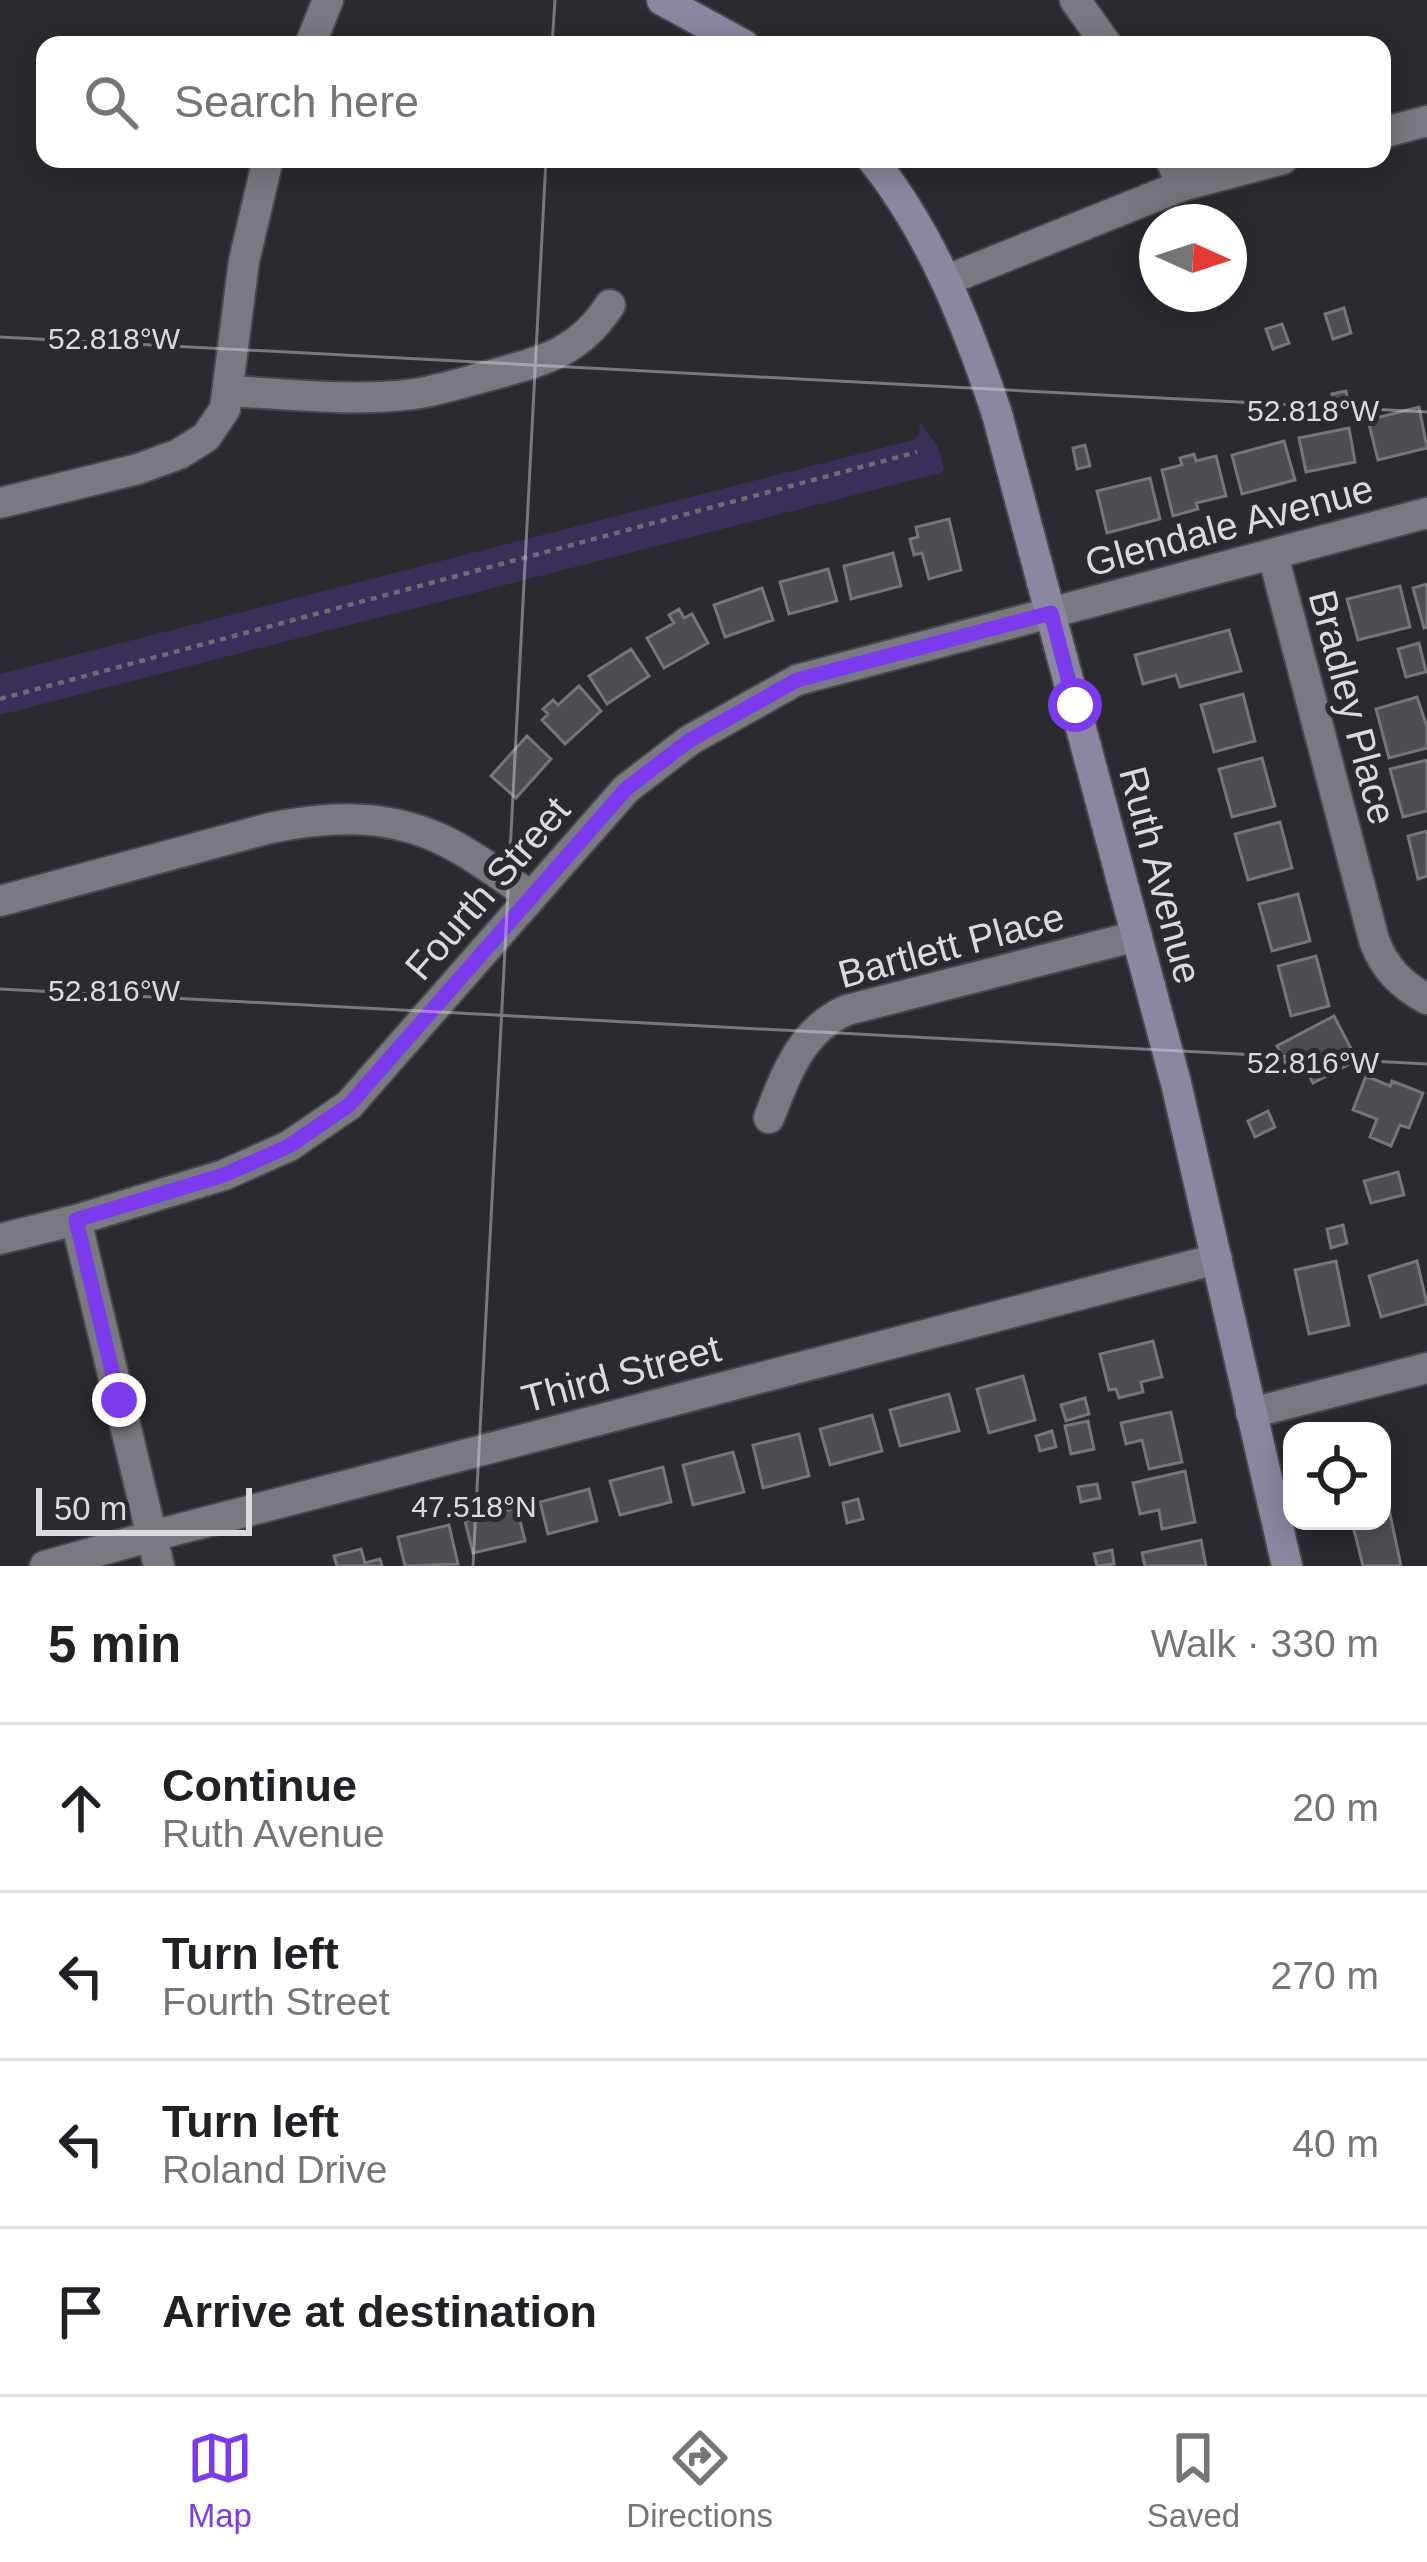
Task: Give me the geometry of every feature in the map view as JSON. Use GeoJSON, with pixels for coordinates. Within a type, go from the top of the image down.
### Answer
{"type":"FeatureCollection","features":[{"type":"Feature","properties":{"kind":"main road"},"geometry":{"type":"LineString","coordinates":[[662,0],[728,36]]}},
{"type":"Feature","properties":{"kind":"main road","name":"Ruth Avenue"},"geometry":{"type":"LineString","coordinates":[[878,168],[947,280],[998,414],[1176,1083],[1287,1566]]}},
{"type":"Feature","properties":{"kind":"street"},"geometry":{"type":"LineString","coordinates":[[314,36],[328,0]]}},
{"type":"Feature","properties":{"kind":"street"},"geometry":{"type":"LineString","coordinates":[[1075,0],[1101,36]]}},
{"type":"Feature","properties":{"kind":"street"},"geometry":{"type":"LineString","coordinates":[[1391,131],[1427,121]]}},
{"type":"Feature","properties":{"kind":"street"},"geometry":{"type":"LineString","coordinates":[[0,503],[120,474],[179,454],[194,447],[217,424],[225,409],[244,262],[266,168]]}},
{"type":"Feature","properties":{"kind":"street"},"geometry":{"type":"LineString","coordinates":[[947,280],[1176,173],[1214,168]]}},
{"type":"Feature","properties":{"kind":"street"},"geometry":{"type":"LineString","coordinates":[[228,391],[369,397],[434,391],[566,350],[591,331],[610,305]]}},
{"type":"Feature","properties":{"kind":"street","name":"Glendale Avenue"},"geometry":{"type":"LineString","coordinates":[[1051,613],[1427,513]]}},
{"type":"Feature","properties":{"kind":"street","name":"Bradley Place"},"geometry":{"type":"LineString","coordinates":[[1273,555],[1374,940],[1394,976],[1427,999]]}},
{"type":"Feature","properties":{"kind":"street","name":"Fourth Street"},"geometry":{"type":"LineString","coordinates":[[0,1240],[224,1175],[289,1146],[349,1105],[626,789],[690,740],[797,680],[1051,613]]}},
{"type":"Feature","properties":{"kind":"street"},"geometry":{"type":"LineString","coordinates":[[0,901],[270,828],[359,818],[401,824],[440,838],[531,896]]}},
{"type":"Feature","properties":{"kind":"street","name":"Bartlett Place"},"geometry":{"type":"LineString","coordinates":[[770,1118],[793,1062],[806,1041],[832,1017],[1137,936]]}},
{"type":"Feature","properties":{"kind":"street"},"geometry":{"type":"LineString","coordinates":[[76,1220],[156,1551]]}},
{"type":"Feature","properties":{"kind":"street","name":"Third Street"},"geometry":{"type":"LineString","coordinates":[[45,1566],[156,1551],[1217,1259]]}},
{"type":"Feature","properties":{"kind":"street"},"geometry":{"type":"LineString","coordinates":[[1251,1413],[1427,1368]]}},
{"type":"Feature","properties":{"kind":"path"},"geometry":{"type":"LineString","coordinates":[[0,699],[917,452]]}},
{"type":"Feature","properties":{"kind":"shaded area"},"geometry":{"type":"Polygon","coordinates":[[[920,422],[938,447],[944,469],[940,473],[0,715],[0,674],[913,440],[919,435],[920,422]]]}},
{"type":"Feature","properties":{"kind":"building"},"geometry":{"type":"Polygon","coordinates":[[[1344,308],[1351,333],[1333,339],[1325,314],[1344,308]]]}},
{"type":"Feature","properties":{"kind":"building"},"geometry":{"type":"Polygon","coordinates":[[[1282,324],[1289,343],[1273,349],[1266,329],[1282,324]]]}},
{"type":"Feature","properties":{"kind":"building"},"geometry":{"type":"Polygon","coordinates":[[[1346,391],[1349,409],[1335,412],[1332,394],[1346,391]]]}},
{"type":"Feature","properties":{"kind":"building"},"geometry":{"type":"Polygon","coordinates":[[[1419,407],[1427,448],[1378,460],[1368,420],[1419,407]]]}},
{"type":"Feature","properties":{"kind":"building"},"geometry":{"type":"Polygon","coordinates":[[[1349,428],[1355,462],[1306,472],[1299,438],[1349,428]]]}},
{"type":"Feature","properties":{"kind":"building"},"geometry":{"type":"Polygon","coordinates":[[[1284,441],[1295,480],[1242,494],[1232,455],[1284,441]]]}},
{"type":"Feature","properties":{"kind":"building"},"geometry":{"type":"Polygon","coordinates":[[[1085,445],[1090,466],[1077,469],[1073,448],[1085,445]]]}},
{"type":"Feature","properties":{"kind":"building"},"geometry":{"type":"Polygon","coordinates":[[[1194,454],[1196,461],[1216,456],[1226,496],[1196,503],[1198,509],[1173,516],[1162,470],[1182,465],[1180,458],[1194,454]]]}},
{"type":"Feature","properties":{"kind":"building"},"geometry":{"type":"Polygon","coordinates":[[[1150,478],[1160,519],[1107,533],[1097,491],[1150,478]]]}},
{"type":"Feature","properties":{"kind":"building"},"geometry":{"type":"Polygon","coordinates":[[[949,519],[961,570],[929,579],[922,553],[914,555],[910,539],[918,537],[916,527],[949,519]]]}},
{"type":"Feature","properties":{"kind":"building"},"geometry":{"type":"Polygon","coordinates":[[[893,553],[901,586],[851,599],[844,566],[893,553]]]}},
{"type":"Feature","properties":{"kind":"building"},"geometry":{"type":"Polygon","coordinates":[[[828,569],[837,601],[789,614],[780,582],[828,569]]]}},
{"type":"Feature","properties":{"kind":"building"},"geometry":{"type":"Polygon","coordinates":[[[1427,584],[1427,627],[1424,628],[1413,588],[1427,584]]]}},
{"type":"Feature","properties":{"kind":"building"},"geometry":{"type":"Polygon","coordinates":[[[1400,586],[1410,627],[1358,640],[1347,599],[1400,586]]]}},
{"type":"Feature","properties":{"kind":"building"},"geometry":{"type":"Polygon","coordinates":[[[762,588],[773,620],[725,637],[714,605],[762,588]]]}},
{"type":"Feature","properties":{"kind":"building"},"geometry":{"type":"Polygon","coordinates":[[[679,609],[684,618],[692,614],[708,643],[664,668],[647,638],[674,623],[669,615],[679,609]]]}},
{"type":"Feature","properties":{"kind":"building"},"geometry":{"type":"Polygon","coordinates":[[[1229,630],[1241,671],[1180,687],[1176,675],[1143,684],[1135,655],[1229,630]]]}},
{"type":"Feature","properties":{"kind":"building"},"geometry":{"type":"Polygon","coordinates":[[[1419,643],[1426,672],[1406,677],[1398,649],[1419,643]]]}},
{"type":"Feature","properties":{"kind":"building"},"geometry":{"type":"Polygon","coordinates":[[[631,649],[649,676],[607,704],[589,676],[631,649]]]}},
{"type":"Feature","properties":{"kind":"building"},"geometry":{"type":"Polygon","coordinates":[[[579,686],[601,711],[565,744],[542,720],[548,714],[543,709],[553,700],[558,705],[579,686]]]}},
{"type":"Feature","properties":{"kind":"building"},"geometry":{"type":"Polygon","coordinates":[[[1243,694],[1255,741],[1214,752],[1201,705],[1243,694]]]}},
{"type":"Feature","properties":{"kind":"building"},"geometry":{"type":"Polygon","coordinates":[[[1417,697],[1427,727],[1427,748],[1389,758],[1376,709],[1417,697]]]}},
{"type":"Feature","properties":{"kind":"building"},"geometry":{"type":"Polygon","coordinates":[[[527,736],[551,759],[516,798],[491,776],[527,736]]]}},
{"type":"Feature","properties":{"kind":"building"},"geometry":{"type":"Polygon","coordinates":[[[1262,758],[1275,806],[1232,817],[1219,769],[1262,758]]]}},
{"type":"Feature","properties":{"kind":"building"},"geometry":{"type":"Polygon","coordinates":[[[1427,760],[1427,811],[1403,817],[1390,769],[1427,760]]]}},
{"type":"Feature","properties":{"kind":"building"},"geometry":{"type":"Polygon","coordinates":[[[1280,822],[1292,868],[1248,880],[1235,834],[1280,822]]]}},
{"type":"Feature","properties":{"kind":"building"},"geometry":{"type":"Polygon","coordinates":[[[1427,831],[1427,876],[1418,879],[1408,836],[1427,831]]]}},
{"type":"Feature","properties":{"kind":"building"},"geometry":{"type":"Polygon","coordinates":[[[1298,894],[1310,941],[1272,951],[1259,904],[1298,894]]]}},
{"type":"Feature","properties":{"kind":"building"},"geometry":{"type":"Polygon","coordinates":[[[1316,956],[1329,1006],[1291,1016],[1278,966],[1316,956]]]}},
{"type":"Feature","properties":{"kind":"building"},"geometry":{"type":"Polygon","coordinates":[[[1334,1016],[1357,1060],[1313,1083],[1299,1057],[1286,1064],[1277,1046],[1334,1016]]]}},
{"type":"Feature","properties":{"kind":"building"},"geometry":{"type":"Polygon","coordinates":[[[1366,1076],[1423,1093],[1409,1128],[1400,1125],[1391,1146],[1370,1137],[1377,1119],[1353,1110],[1366,1076]]]}},
{"type":"Feature","properties":{"kind":"building"},"geometry":{"type":"Polygon","coordinates":[[[1268,1111],[1275,1127],[1255,1137],[1248,1121],[1268,1111]]]}},
{"type":"Feature","properties":{"kind":"building"},"geometry":{"type":"Polygon","coordinates":[[[1398,1172],[1404,1195],[1371,1203],[1364,1181],[1398,1172]]]}},
{"type":"Feature","properties":{"kind":"building"},"geometry":{"type":"Polygon","coordinates":[[[1343,1225],[1347,1243],[1331,1248],[1327,1229],[1343,1225]]]}},
{"type":"Feature","properties":{"kind":"building"},"geometry":{"type":"Polygon","coordinates":[[[1336,1261],[1349,1325],[1309,1334],[1295,1270],[1336,1261]]]}},
{"type":"Feature","properties":{"kind":"building"},"geometry":{"type":"Polygon","coordinates":[[[1417,1261],[1427,1304],[1381,1317],[1369,1276],[1417,1261]]]}},
{"type":"Feature","properties":{"kind":"building"},"geometry":{"type":"Polygon","coordinates":[[[1153,1341],[1162,1377],[1141,1382],[1143,1392],[1119,1398],[1116,1389],[1109,1390],[1100,1354],[1153,1341]]]}},
{"type":"Feature","properties":{"kind":"building"},"geometry":{"type":"Polygon","coordinates":[[[1023,1376],[1035,1420],[989,1433],[977,1389],[1023,1376]]]}},
{"type":"Feature","properties":{"kind":"building"},"geometry":{"type":"Polygon","coordinates":[[[949,1394],[959,1431],[900,1446],[890,1410],[949,1394]]]}},
{"type":"Feature","properties":{"kind":"building"},"geometry":{"type":"Polygon","coordinates":[[[1085,1398],[1089,1414],[1066,1421],[1061,1405],[1085,1398]]]}},
{"type":"Feature","properties":{"kind":"building"},"geometry":{"type":"Polygon","coordinates":[[[1171,1412],[1182,1462],[1149,1469],[1142,1440],[1126,1444],[1121,1423],[1171,1412]]]}},
{"type":"Feature","properties":{"kind":"building"},"geometry":{"type":"Polygon","coordinates":[[[872,1415],[882,1451],[830,1465],[820,1429],[872,1415]]]}},
{"type":"Feature","properties":{"kind":"building"},"geometry":{"type":"Polygon","coordinates":[[[1088,1421],[1094,1449],[1071,1454],[1065,1426],[1088,1421]]]}},
{"type":"Feature","properties":{"kind":"building"},"geometry":{"type":"Polygon","coordinates":[[[1052,1431],[1056,1447],[1040,1451],[1036,1436],[1052,1431]]]}},
{"type":"Feature","properties":{"kind":"building"},"geometry":{"type":"Polygon","coordinates":[[[799,1434],[809,1476],[763,1488],[753,1445],[799,1434]]]}},
{"type":"Feature","properties":{"kind":"building"},"geometry":{"type":"Polygon","coordinates":[[[733,1452],[744,1492],[693,1505],[683,1465],[733,1452]]]}},
{"type":"Feature","properties":{"kind":"building"},"geometry":{"type":"Polygon","coordinates":[[[663,1467],[671,1502],[620,1515],[610,1481],[663,1467]]]}},
{"type":"Feature","properties":{"kind":"building"},"geometry":{"type":"Polygon","coordinates":[[[1185,1471],[1195,1522],[1162,1529],[1159,1510],[1140,1514],[1133,1483],[1185,1471]]]}},
{"type":"Feature","properties":{"kind":"building"},"geometry":{"type":"Polygon","coordinates":[[[1097,1484],[1100,1498],[1081,1502],[1078,1487],[1097,1484]]]}},
{"type":"Feature","properties":{"kind":"building"},"geometry":{"type":"Polygon","coordinates":[[[589,1489],[597,1521],[548,1534],[540,1502],[589,1489]]]}},
{"type":"Feature","properties":{"kind":"building"},"geometry":{"type":"Polygon","coordinates":[[[858,1499],[863,1519],[847,1523],[843,1503],[858,1499]]]}},
{"type":"Feature","properties":{"kind":"building"},"geometry":{"type":"Polygon","coordinates":[[[517,1508],[525,1541],[473,1553],[465,1521],[517,1508]]]}},
{"type":"Feature","properties":{"kind":"building"},"geometry":{"type":"Polygon","coordinates":[[[1391,1519],[1401,1566],[1363,1566],[1354,1530],[1391,1530],[1391,1519]]]}},
{"type":"Feature","properties":{"kind":"building"},"geometry":{"type":"Polygon","coordinates":[[[449,1525],[458,1564],[405,1566],[398,1537],[449,1525]]]}},
{"type":"Feature","properties":{"kind":"building"},"geometry":{"type":"Polygon","coordinates":[[[1201,1540],[1206,1566],[1145,1566],[1142,1553],[1201,1540]]]}},
{"type":"Feature","properties":{"kind":"building"},"geometry":{"type":"Polygon","coordinates":[[[361,1549],[365,1563],[380,1559],[382,1566],[337,1566],[334,1556],[361,1549]]]}},
{"type":"Feature","properties":{"kind":"building"},"geometry":{"type":"Polygon","coordinates":[[[1112,1550],[1114,1564],[1097,1566],[1094,1554],[1112,1550]]]}},
{"type":"Feature","properties":{"kind":"route"},"geometry":{"type":"LineString","coordinates":[[119,1400],[76,1220],[224,1175],[289,1146],[349,1105],[626,789],[690,740],[797,680],[1051,613],[1075,705]]}}]}
